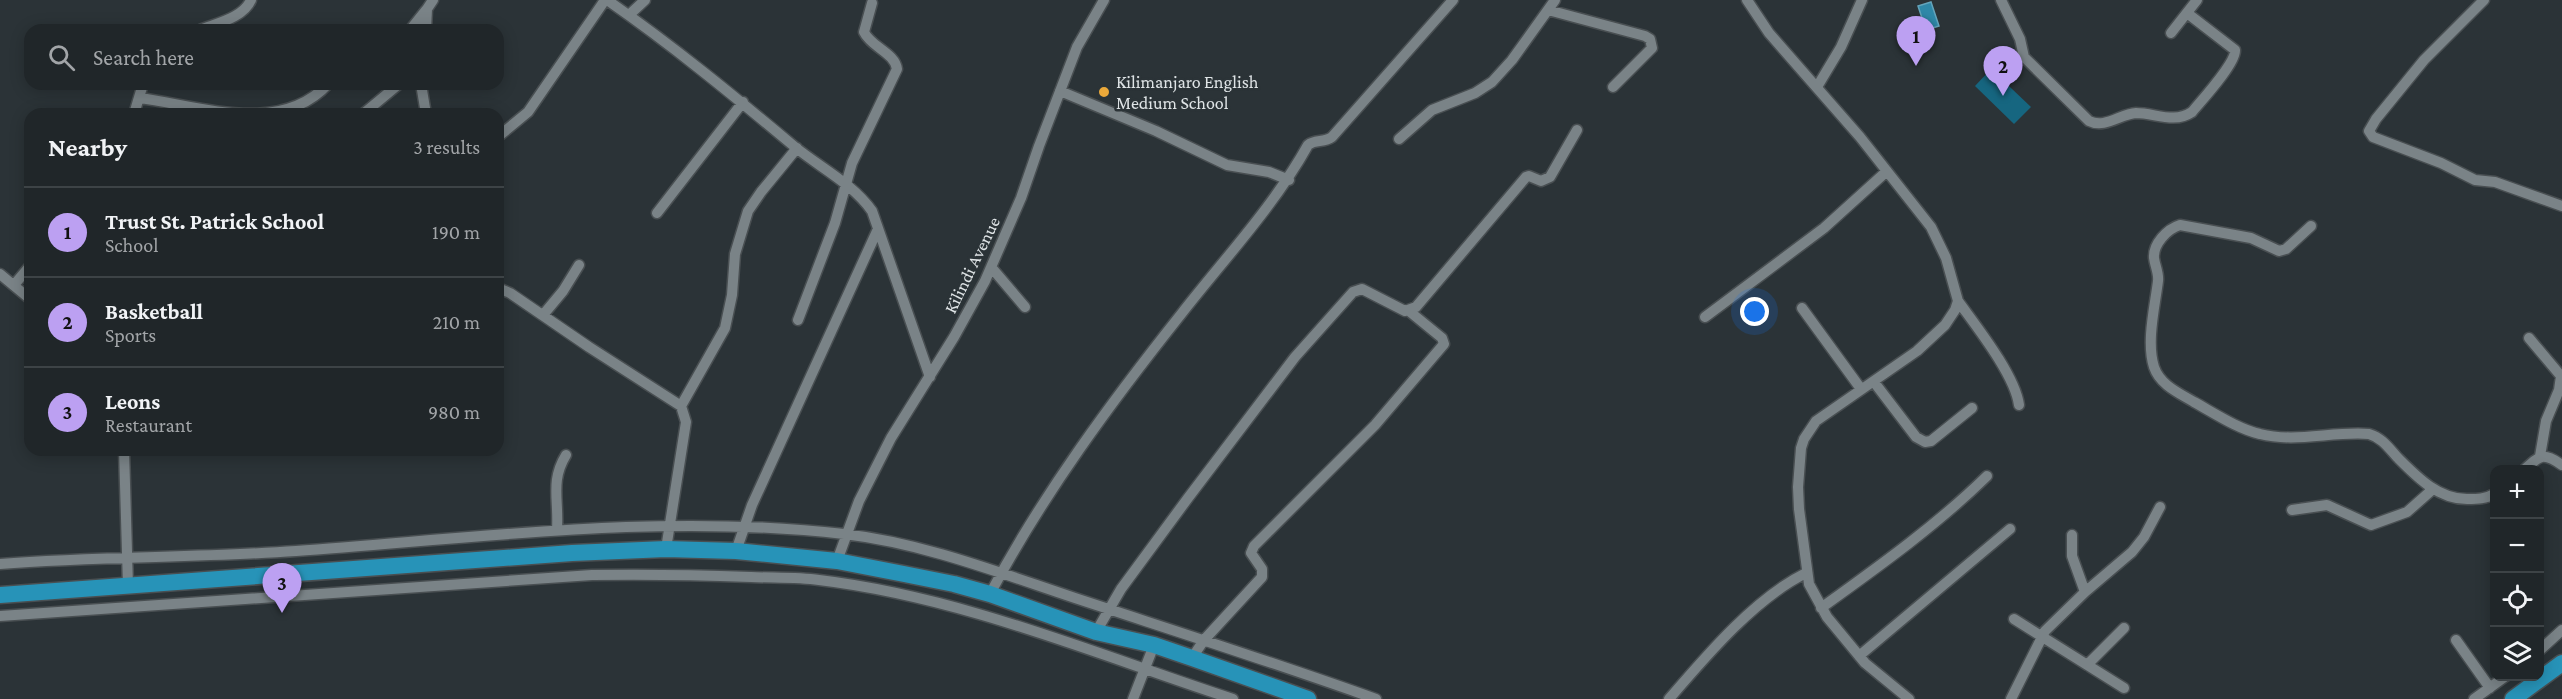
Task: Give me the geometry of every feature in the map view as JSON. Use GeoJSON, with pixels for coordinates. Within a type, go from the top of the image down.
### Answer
{"type":"FeatureCollection","features":[{"type":"Feature","properties":{"kind":"highway"},"geometry":{"type":"LineString","coordinates":[[0,595],[541,555],[666,549],[736,551],[837,561],[954,584],[990,594],[1096,632],[1154,645],[1308,699]]}},
{"type":"Feature","properties":{"kind":"highway"},"geometry":{"type":"LineString","coordinates":[[2513,699],[2562,663]]}},
{"type":"Feature","properties":{"kind":"street"},"geometry":{"type":"LineString","coordinates":[[214,24],[246,9],[251,0]]}},
{"type":"Feature","properties":{"kind":"street"},"geometry":{"type":"LineString","coordinates":[[504,132],[528,112],[606,0],[743,102],[797,148],[861,196],[872,211],[930,377]]}},
{"type":"Feature","properties":{"kind":"street"},"geometry":{"type":"LineString","coordinates":[[629,15],[645,0]]}},
{"type":"Feature","properties":{"kind":"street","name":"Kilindi Avenue"},"geometry":{"type":"LineString","coordinates":[[837,561],[859,501],[886,447],[969,311],[991,267],[1022,198],[1077,47],[1104,0]]}},
{"type":"Feature","properties":{"kind":"street"},"geometry":{"type":"LineString","coordinates":[[990,594],[1022,536],[1097,425],[1288,180],[1311,142],[1323,141],[1332,137],[1453,0]]}},
{"type":"Feature","properties":{"kind":"street"},"geometry":{"type":"LineString","coordinates":[[1399,139],[1432,110],[1475,93],[1492,82],[1512,60],[1555,0]]}},
{"type":"Feature","properties":{"kind":"street"},"geometry":{"type":"LineString","coordinates":[[1747,0],[1769,33],[1887,171],[1936,236],[1946,258],[1958,301],[2004,369],[2019,405]]}},
{"type":"Feature","properties":{"kind":"street"},"geometry":{"type":"LineString","coordinates":[[1817,87],[1841,47],[1862,0]]}},
{"type":"Feature","properties":{"kind":"street"},"geometry":{"type":"LineString","coordinates":[[2001,0],[2020,39],[2024,57],[2089,121],[2099,124],[2134,113],[2184,118],[2192,112],[2229,67],[2235,58],[2235,50],[2187,13]]}},
{"type":"Feature","properties":{"kind":"street"},"geometry":{"type":"LineString","coordinates":[[2171,33],[2197,0]]}},
{"type":"Feature","properties":{"kind":"street"},"geometry":{"type":"LineString","coordinates":[[2484,0],[2424,60],[2376,119],[2369,129],[2370,133],[2475,180],[2495,182],[2562,206]]}},
{"type":"Feature","properties":{"kind":"street"},"geometry":{"type":"LineString","coordinates":[[798,320],[847,186],[856,154],[897,69],[896,62],[870,41],[864,33],[872,3]]}},
{"type":"Feature","properties":{"kind":"street"},"geometry":{"type":"LineString","coordinates":[[415,24],[430,5]]}},
{"type":"Feature","properties":{"kind":"street"},"geometry":{"type":"LineString","coordinates":[[427,24],[430,5]]}},
{"type":"Feature","properties":{"kind":"street"},"geometry":{"type":"LineString","coordinates":[[1548,10],[1650,39],[1652,48],[1613,87]]}},
{"type":"Feature","properties":{"kind":"street"},"geometry":{"type":"LineString","coordinates":[[136,108],[142,90]]}},
{"type":"Feature","properties":{"kind":"street"},"geometry":{"type":"LineString","coordinates":[[292,108],[320,90]]}},
{"type":"Feature","properties":{"kind":"street"},"geometry":{"type":"LineString","coordinates":[[370,108],[392,90]]}},
{"type":"Feature","properties":{"kind":"street"},"geometry":{"type":"LineString","coordinates":[[422,90],[425,108]]}},
{"type":"Feature","properties":{"kind":"street"},"geometry":{"type":"LineString","coordinates":[[1060,90],[1156,131],[1227,165],[1269,172],[1288,180]]}},
{"type":"Feature","properties":{"kind":"street"},"geometry":{"type":"LineString","coordinates":[[140,98],[203,108]]}},
{"type":"Feature","properties":{"kind":"street"},"geometry":{"type":"LineString","coordinates":[[657,213],[743,102]]}},
{"type":"Feature","properties":{"kind":"street"},"geometry":{"type":"LineString","coordinates":[[1409,311],[1416,307],[1464,253],[1526,177],[1541,181],[1550,177],[1577,130]]}},
{"type":"Feature","properties":{"kind":"street"},"geometry":{"type":"LineString","coordinates":[[681,406],[725,328],[732,295],[735,254],[748,211],[760,192],[797,148]]}},
{"type":"Feature","properties":{"kind":"street"},"geometry":{"type":"LineString","coordinates":[[1705,317],[1824,228],[1887,171]]}},
{"type":"Feature","properties":{"kind":"street"},"geometry":{"type":"LineString","coordinates":[[2311,226],[2286,249],[2279,251],[2251,238],[2180,225],[2172,228],[2155,248],[2154,258],[2159,276],[2152,328],[2152,357],[2157,373],[2176,391],[2259,434],[2293,436],[2359,433],[2378,437],[2433,489],[2458,499],[2490,496]]}},
{"type":"Feature","properties":{"kind":"street"},"geometry":{"type":"LineString","coordinates":[[736,551],[744,527],[878,231]]}},
{"type":"Feature","properties":{"kind":"street"},"geometry":{"type":"LineString","coordinates":[[543,315],[563,291],[579,265]]}},
{"type":"Feature","properties":{"kind":"street"},"geometry":{"type":"LineString","coordinates":[[991,267],[1025,307]]}},
{"type":"Feature","properties":{"kind":"street"},"geometry":{"type":"LineString","coordinates":[[14,285],[24,273]]}},
{"type":"Feature","properties":{"kind":"street"},"geometry":{"type":"LineString","coordinates":[[0,274],[24,294]]}},
{"type":"Feature","properties":{"kind":"street"},"geometry":{"type":"LineString","coordinates":[[1096,632],[1108,609],[1156,540],[1295,357],[1353,292],[1362,289],[1399,309],[1409,311],[1442,338],[1444,344],[1375,425],[1254,546],[1251,553],[1262,569],[1262,577],[1204,640],[1192,658]]}},
{"type":"Feature","properties":{"kind":"street"},"geometry":{"type":"LineString","coordinates":[[504,290],[681,406],[686,422],[666,549]]}},
{"type":"Feature","properties":{"kind":"street"},"geometry":{"type":"LineString","coordinates":[[1909,699],[1872,670],[1859,656],[1821,608],[1809,584],[1801,538],[1798,487],[1802,445],[1816,421],[1917,351],[1939,331],[1951,317],[1958,301]]}},
{"type":"Feature","properties":{"kind":"street"},"geometry":{"type":"LineString","coordinates":[[1802,308],[1861,389]]}},
{"type":"Feature","properties":{"kind":"street"},"geometry":{"type":"LineString","coordinates":[[2529,338],[2561,376],[2559,390],[2546,421],[2540,456],[2530,465]]}},
{"type":"Feature","properties":{"kind":"street"},"geometry":{"type":"LineString","coordinates":[[1874,382],[1916,437],[1925,442],[1931,441],[1972,408]]}},
{"type":"Feature","properties":{"kind":"street"},"geometry":{"type":"LineString","coordinates":[[557,529],[555,482],[558,467],[566,454]]}},
{"type":"Feature","properties":{"kind":"street"},"geometry":{"type":"LineString","coordinates":[[124,456],[128,586]]}},
{"type":"Feature","properties":{"kind":"street"},"geometry":{"type":"LineString","coordinates":[[2540,456],[2548,457],[2562,465]]}},
{"type":"Feature","properties":{"kind":"street"},"geometry":{"type":"LineString","coordinates":[[1821,608],[1877,568],[1987,476]]}},
{"type":"Feature","properties":{"kind":"street"},"geometry":{"type":"LineString","coordinates":[[2292,510],[2327,505],[2371,525],[2407,512],[2433,489]]}},
{"type":"Feature","properties":{"kind":"street"},"geometry":{"type":"LineString","coordinates":[[2011,699],[2042,635],[2085,592],[2132,552],[2144,537],[2160,507]]}},
{"type":"Feature","properties":{"kind":"street"},"geometry":{"type":"LineString","coordinates":[[0,564],[126,556],[291,551],[557,529],[744,527],[847,534],[924,550],[1001,573],[1376,699]]}},
{"type":"Feature","properties":{"kind":"street"},"geometry":{"type":"LineString","coordinates":[[1859,656],[2010,529]]}},
{"type":"Feature","properties":{"kind":"street"},"geometry":{"type":"LineString","coordinates":[[2072,535],[2072,556],[2085,592]]}},
{"type":"Feature","properties":{"kind":"street"},"geometry":{"type":"LineString","coordinates":[[1669,699],[1697,667],[1764,600],[1786,583],[1806,573]]}},
{"type":"Feature","properties":{"kind":"street"},"geometry":{"type":"LineString","coordinates":[[0,616],[592,575],[676,574],[789,578],[844,584],[948,606],[1056,639],[1233,699]]}},
{"type":"Feature","properties":{"kind":"street"},"geometry":{"type":"LineString","coordinates":[[2014,619],[2124,688]]}},
{"type":"Feature","properties":{"kind":"street"},"geometry":{"type":"LineString","coordinates":[[2087,665],[2124,628]]}},
{"type":"Feature","properties":{"kind":"street"},"geometry":{"type":"LineString","coordinates":[[2544,646],[2562,630]]}},
{"type":"Feature","properties":{"kind":"street"},"geometry":{"type":"LineString","coordinates":[[2456,640],[2490,688]]}},
{"type":"Feature","properties":{"kind":"street"},"geometry":{"type":"LineString","coordinates":[[1133,699],[1154,645]]}},
{"type":"Feature","properties":{"kind":"street"},"geometry":{"type":"LineString","coordinates":[[2474,699],[2499,681]]}},
{"type":"Feature","properties":{"kind":"shaded area"},"geometry":{"type":"Polygon","coordinates":[[[1931,2],[1939,26],[1926,30],[1918,6],[1931,2]]]}},
{"type":"Feature","properties":{"kind":"shaded area"},"geometry":{"type":"Polygon","coordinates":[[[1991,69],[2031,107],[2014,124],[1975,86],[1991,69]]]}},
{"type":"Feature","properties":{"kind":"place","name":"Trust St. Patrick School"},"geometry":{"type":"Point","coordinates":[1916,66]}},
{"type":"Feature","properties":{"kind":"place","name":"Kilimanjaro English Medium School"},"geometry":{"type":"Point","coordinates":[1104,92]}},
{"type":"Feature","properties":{"kind":"place","name":"Basketball"},"geometry":{"type":"Point","coordinates":[2003,96]}},
{"type":"Feature","properties":{"kind":"place","name":"Leons"},"geometry":{"type":"Point","coordinates":[282,613]}}]}
